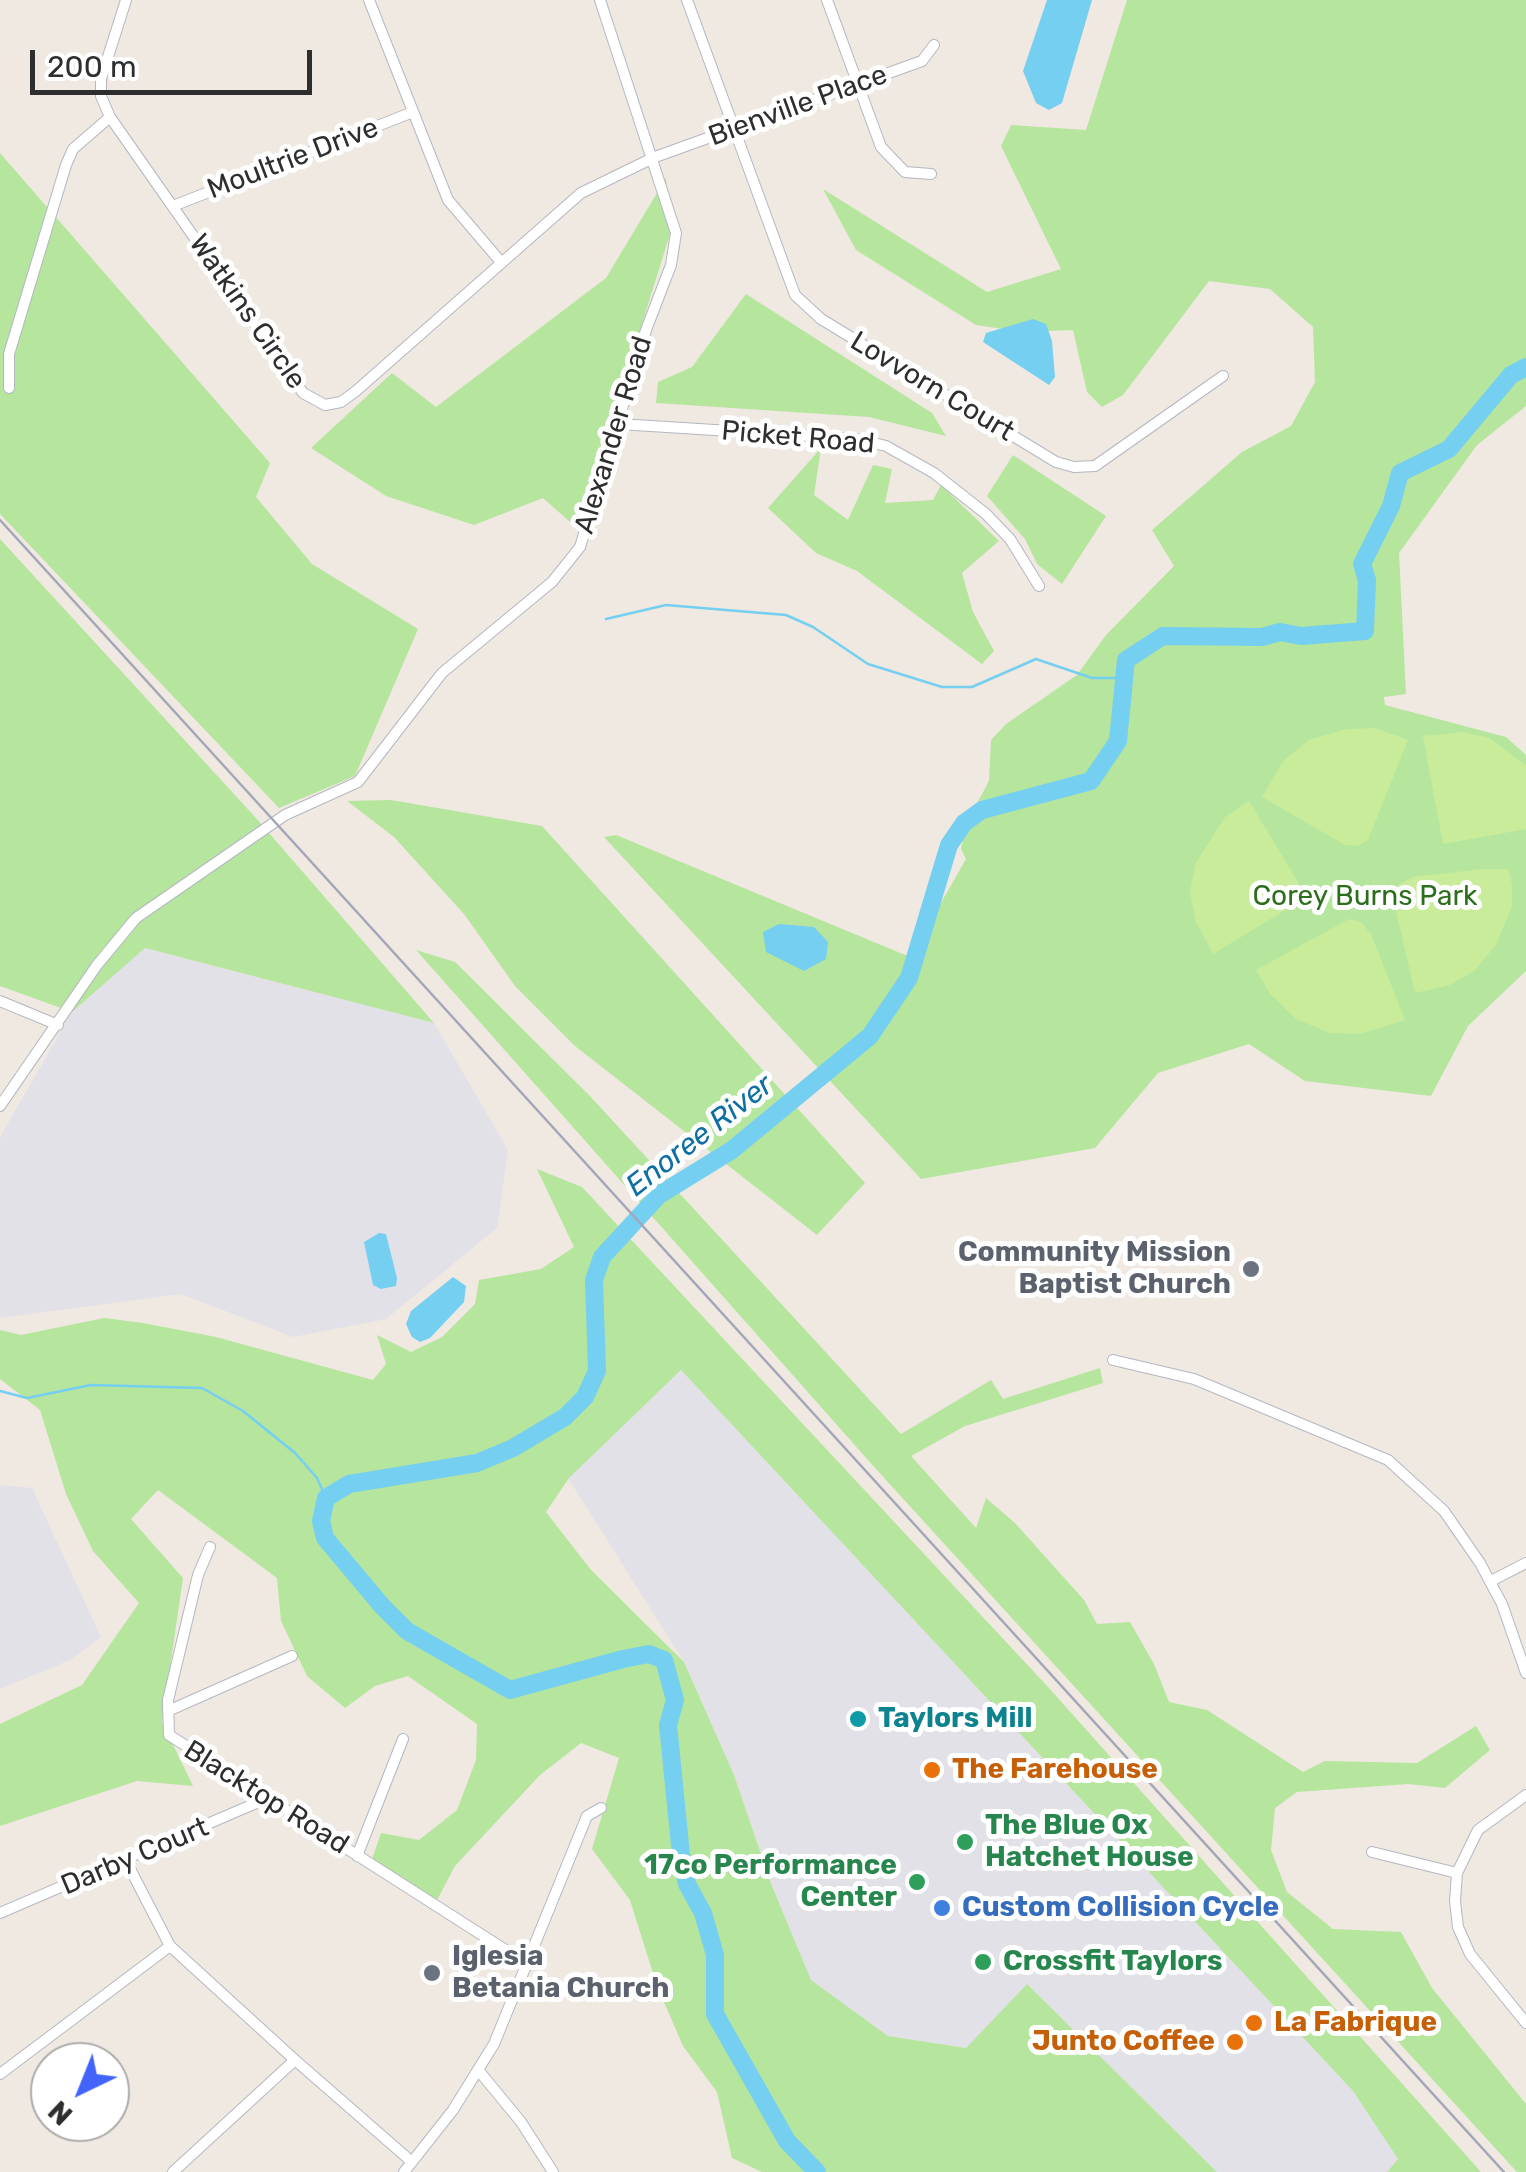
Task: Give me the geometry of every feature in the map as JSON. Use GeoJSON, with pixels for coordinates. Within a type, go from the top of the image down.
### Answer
{"type":"FeatureCollection","features":[{"type":"Feature","properties":{"kind":"street","name":"Watkins Circle"},"geometry":{"type":"LineString","coordinates":[[126,0],[101,79],[101,96],[110,117],[303,393],[325,405],[341,402],[356,392],[581,193],[655,157]]}},
{"type":"Feature","properties":{"kind":"street"},"geometry":{"type":"LineString","coordinates":[[369,0],[448,200],[500,261]]}},
{"type":"Feature","properties":{"kind":"street","name":"Alexander Road"},"geometry":{"type":"LineString","coordinates":[[0,1106],[97,965],[147,908],[285,815],[358,782],[442,674],[560,574],[583,540],[676,246],[675,220],[600,0]]}},
{"type":"Feature","properties":{"kind":"street","name":"Lovvorn Court"},"geometry":{"type":"LineString","coordinates":[[687,0],[795,295],[821,319],[1056,462],[1095,466],[1223,376]]}},
{"type":"Feature","properties":{"kind":"street"},"geometry":{"type":"LineString","coordinates":[[827,0],[881,147],[892,163],[906,172],[932,174]]}},
{"type":"Feature","properties":{"kind":"street","name":"Bienville Place"},"geometry":{"type":"LineString","coordinates":[[655,157],[922,60],[934,45]]}},
{"type":"Feature","properties":{"kind":"street","name":"Moultrie Drive"},"geometry":{"type":"LineString","coordinates":[[172,206],[414,112]]}},
{"type":"Feature","properties":{"kind":"street"},"geometry":{"type":"LineString","coordinates":[[9,388],[9,354],[66,164],[73,149],[110,117]]}},
{"type":"Feature","properties":{"kind":"street","name":"Picket Road"},"geometry":{"type":"LineString","coordinates":[[619,424],[858,439],[886,446],[934,473],[986,514],[1010,539],[1039,586]]}},
{"type":"Feature","properties":{"kind":"street"},"geometry":{"type":"LineString","coordinates":[[0,1001],[58,1025]]}},
{"type":"Feature","properties":{"kind":"street"},"geometry":{"type":"LineString","coordinates":[[1113,1360],[1194,1379],[1375,1452],[1418,1484],[1444,1511],[1491,1581],[1526,1673]]}},
{"type":"Feature","properties":{"kind":"street","name":"Blacktop Road"},"geometry":{"type":"LineString","coordinates":[[210,1547],[198,1575],[168,1711],[166,1726],[172,1738],[528,1965]]}},
{"type":"Feature","properties":{"kind":"street"},"geometry":{"type":"LineString","coordinates":[[1491,1581],[1526,1562]]}},
{"type":"Feature","properties":{"kind":"street"},"geometry":{"type":"LineString","coordinates":[[168,1711],[292,1656]]}},
{"type":"Feature","properties":{"kind":"street"},"geometry":{"type":"LineString","coordinates":[[358,1856],[402,1738]]}},
{"type":"Feature","properties":{"kind":"street"},"geometry":{"type":"LineString","coordinates":[[1526,1795],[1478,1830],[1458,1872],[1456,1918],[1465,1945],[1526,2022]]}},
{"type":"Feature","properties":{"kind":"street","name":"Darby Court"},"geometry":{"type":"LineString","coordinates":[[0,1913],[268,1798]]}},
{"type":"Feature","properties":{"kind":"street"},"geometry":{"type":"LineString","coordinates":[[126,1861],[170,1946],[408,2167],[478,2071],[528,1965],[587,1816],[601,1808]]}},
{"type":"Feature","properties":{"kind":"street"},"geometry":{"type":"LineString","coordinates":[[1372,1852],[1458,1872]]}},
{"type":"Feature","properties":{"kind":"street"},"geometry":{"type":"LineString","coordinates":[[0,2074],[170,1946]]}},
{"type":"Feature","properties":{"kind":"street"},"geometry":{"type":"LineString","coordinates":[[173,2172],[295,2060]]}},
{"type":"Feature","properties":{"kind":"street"},"geometry":{"type":"LineString","coordinates":[[478,2071],[521,2122],[552,2172]]}},
{"type":"Feature","properties":{"kind":"shaded area"},"geometry":{"type":"Polygon","coordinates":[[[144,948],[434,1023],[508,1150],[497,1228],[386,1319],[293,1337],[181,1294],[0,1318],[0,1137],[72,1012],[144,948]]]}},
{"type":"Feature","properties":{"kind":"shaded area","name":"Taylors Mill"},"geometry":{"type":"Polygon","coordinates":[[[681,1370],[1353,2091],[1398,2159],[1387,2172],[1217,2172],[1027,1984],[967,2048],[888,2036],[811,1980],[772,1886],[734,1775],[684,1662],[568,1478],[681,1370]]]}},
{"type":"Feature","properties":{"kind":"shaded area"},"geometry":{"type":"Polygon","coordinates":[[[0,1485],[32,1488],[101,1637],[70,1660],[0,1689],[0,1485]]]}},
{"type":"Feature","properties":{"kind":"green space","name":"Corey Burns Park"},"geometry":{"type":"Polygon","coordinates":[[[1127,0],[1526,0],[1526,406],[1477,445],[1399,553],[1406,694],[1384,697],[1385,705],[1506,737],[1526,755],[1526,971],[1468,1026],[1431,1096],[1305,1081],[1249,1044],[1158,1073],[1095,1148],[921,1179],[604,837],[616,835],[910,957],[966,859],[961,849],[966,824],[989,781],[991,740],[1006,724],[1077,675],[1106,635],[1174,566],[1152,530],[1242,452],[1291,426],[1315,382],[1313,327],[1270,289],[1209,281],[1123,395],[1102,407],[1087,392],[1073,330],[1023,332],[976,325],[856,250],[823,189],[987,292],[1061,269],[1001,146],[1011,125],[1086,130],[1127,0]]]}},
{"type":"Feature","properties":{"kind":"green space"},"geometry":{"type":"Polygon","coordinates":[[[0,153],[270,463],[256,497],[312,564],[418,629],[355,776],[279,808],[0,514],[0,153]]]}},
{"type":"Feature","properties":{"kind":"green space"},"geometry":{"type":"Polygon","coordinates":[[[666,178],[670,234],[578,529],[543,498],[474,525],[386,496],[311,448],[392,373],[436,407],[606,278],[666,178]]]}},
{"type":"Feature","properties":{"kind":"green space"},"geometry":{"type":"Polygon","coordinates":[[[746,294],[932,413],[946,436],[869,417],[656,403],[658,382],[692,367],[746,294]]]}},
{"type":"Feature","properties":{"kind":"green space"},"geometry":{"type":"Polygon","coordinates":[[[821,448],[814,495],[848,520],[873,465],[892,469],[885,503],[933,500],[941,485],[999,541],[962,573],[973,612],[994,651],[982,664],[857,571],[816,553],[768,508],[821,448]]]}},
{"type":"Feature","properties":{"kind":"green space"},"geometry":{"type":"Polygon","coordinates":[[[1013,455],[1106,516],[1062,584],[1037,564],[1025,539],[987,496],[1013,455]]]}},
{"type":"Feature","properties":{"kind":"green space"},"geometry":{"type":"Polygon","coordinates":[[[0,539],[256,818],[434,1023],[145,948],[72,1012],[0,986],[0,539]]]}},
{"type":"Feature","properties":{"kind":"green space"},"geometry":{"type":"Polygon","coordinates":[[[1375,728],[1408,740],[1368,840],[1357,846],[1345,845],[1262,797],[1283,761],[1309,740],[1347,729],[1375,728]]]}},
{"type":"Feature","properties":{"kind":"green space"},"geometry":{"type":"Polygon","coordinates":[[[1463,732],[1489,738],[1526,765],[1526,829],[1443,844],[1423,736],[1463,732]]]}},
{"type":"Feature","properties":{"kind":"green space"},"geometry":{"type":"Polygon","coordinates":[[[391,800],[542,826],[865,1183],[817,1235],[575,1046],[515,986],[464,914],[394,837],[347,801],[391,800]]]}},
{"type":"Feature","properties":{"kind":"green space"},"geometry":{"type":"Polygon","coordinates":[[[1249,801],[1307,897],[1213,954],[1195,920],[1190,892],[1195,864],[1225,817],[1249,801]]]}},
{"type":"Feature","properties":{"kind":"green space"},"geometry":{"type":"Polygon","coordinates":[[[1508,869],[1512,884],[1512,906],[1496,945],[1474,971],[1450,985],[1415,993],[1391,889],[1413,877],[1508,869]]]}},
{"type":"Feature","properties":{"kind":"green space"},"geometry":{"type":"Polygon","coordinates":[[[1349,919],[1361,922],[1371,934],[1405,1020],[1360,1034],[1330,1033],[1296,1019],[1270,994],[1256,970],[1349,919]]]}},
{"type":"Feature","properties":{"kind":"green space"},"geometry":{"type":"Polygon","coordinates":[[[416,950],[455,962],[589,1095],[901,1434],[991,1380],[1003,1399],[1100,1368],[1103,1383],[965,1426],[911,1456],[976,1528],[986,1498],[1015,1523],[1084,1600],[1097,1624],[1130,1622],[1154,1664],[1169,1702],[1207,1710],[1303,1772],[1325,1761],[1417,1763],[1476,1726],[1490,1750],[1445,1788],[1408,1784],[1297,1792],[1275,1808],[1271,1850],[1287,1892],[1333,1929],[1401,1932],[1432,1988],[1526,2104],[1526,2172],[1517,2172],[876,1469],[416,950]]]}},
{"type":"Feature","properties":{"kind":"green space"},"geometry":{"type":"Polygon","coordinates":[[[537,1169],[582,1187],[1049,1688],[1481,2172],[1387,2172],[1398,2159],[1353,2091],[681,1370],[569,1478],[546,1512],[591,1570],[684,1662],[734,1775],[772,1886],[811,1980],[888,2036],[966,2048],[1027,1984],[1217,2172],[762,2172],[732,2158],[717,2092],[683,2046],[657,1986],[630,1900],[592,1849],[619,1758],[581,1743],[540,1775],[455,1866],[436,1902],[370,1865],[381,1833],[419,1840],[457,1810],[476,1760],[477,1724],[408,1676],[375,1686],[345,1708],[307,1676],[281,1621],[277,1578],[158,1490],[131,1519],[183,1578],[162,1722],[193,1786],[137,1781],[0,1826],[0,1724],[82,1685],[139,1603],[93,1551],[66,1494],[40,1410],[0,1379],[0,1330],[21,1335],[104,1318],[143,1323],[216,1337],[373,1380],[386,1364],[377,1335],[411,1352],[442,1337],[475,1304],[479,1280],[541,1269],[574,1247],[537,1169]]]}},
{"type":"Feature","properties":{"kind":"water"},"geometry":{"type":"Polygon","coordinates":[[[1047,0],[1092,0],[1062,103],[1049,110],[1036,103],[1023,71],[1047,0]]]}},
{"type":"Feature","properties":{"kind":"water"},"geometry":{"type":"Polygon","coordinates":[[[1033,319],[1046,324],[1052,341],[1055,377],[1049,385],[983,342],[986,333],[1033,319]]]}},
{"type":"Feature","properties":{"kind":"water"},"geometry":{"type":"Polygon","coordinates":[[[779,924],[814,927],[828,942],[826,959],[804,971],[766,952],[763,932],[779,924]]]}},
{"type":"Feature","properties":{"kind":"water"},"geometry":{"type":"Polygon","coordinates":[[[379,1233],[386,1234],[397,1278],[396,1286],[381,1289],[373,1285],[364,1242],[379,1233]]]}},
{"type":"Feature","properties":{"kind":"water"},"geometry":{"type":"Polygon","coordinates":[[[453,1277],[466,1286],[464,1302],[430,1338],[420,1342],[412,1337],[406,1324],[411,1311],[453,1277]]]}},
{"type":"Feature","properties":{"kind":"waterway","name":"Enoree River"},"geometry":{"type":"LineString","coordinates":[[817,2172],[787,2141],[715,2014],[715,1955],[703,1913],[687,1884],[681,1855],[668,1725],[675,1700],[664,1660],[649,1654],[623,1659],[510,1690],[407,1631],[382,1606],[325,1538],[321,1521],[326,1498],[349,1484],[477,1463],[513,1448],[565,1417],[585,1397],[597,1371],[594,1280],[602,1257],[659,1195],[732,1150],[870,1036],[909,978],[949,845],[964,823],[982,810],[1091,781],[1118,741],[1126,660],[1163,636],[1262,637],[1280,632],[1301,636],[1365,631],[1367,580],[1362,564],[1391,506],[1400,473],[1449,449],[1511,375],[1526,367]]}},
{"type":"Feature","properties":{"kind":"waterway"},"geometry":{"type":"LineString","coordinates":[[606,619],[666,605],[786,615],[813,627],[868,664],[942,687],[972,687],[1036,659],[1092,678],[1126,678]]}},
{"type":"Feature","properties":{"kind":"waterway"},"geometry":{"type":"LineString","coordinates":[[0,1391],[27,1398],[91,1385],[202,1388],[243,1411],[295,1453],[317,1478],[326,1498]]}},
{"type":"Feature","properties":{"kind":"railway"},"geometry":{"type":"LineString","coordinates":[[0,520],[1504,2172]]}},
{"type":"Feature","properties":{"kind":"place","name":"Community Mission Baptist Church"},"geometry":{"type":"Point","coordinates":[1251,1269]}},
{"type":"Feature","properties":{"kind":"place","name":"Taylors Mill"},"geometry":{"type":"Point","coordinates":[858,1719]}},
{"type":"Feature","properties":{"kind":"place","name":"The Farehouse"},"geometry":{"type":"Point","coordinates":[932,1770]}},
{"type":"Feature","properties":{"kind":"place","name":"The Blue Ox Hatchet House"},"geometry":{"type":"Point","coordinates":[965,1842]}},
{"type":"Feature","properties":{"kind":"place","name":"17co Performance Center"},"geometry":{"type":"Point","coordinates":[917,1882]}},
{"type":"Feature","properties":{"kind":"place","name":"Custom Collision Cycle"},"geometry":{"type":"Point","coordinates":[942,1908]}},
{"type":"Feature","properties":{"kind":"place","name":"Crossfit Taylors"},"geometry":{"type":"Point","coordinates":[983,1962]}},
{"type":"Feature","properties":{"kind":"place","name":"Iglesia Betania Church"},"geometry":{"type":"Point","coordinates":[432,1973]}},
{"type":"Feature","properties":{"kind":"place","name":"La Fabrique"},"geometry":{"type":"Point","coordinates":[1254,2023]}},
{"type":"Feature","properties":{"kind":"place","name":"Junto Coffee"},"geometry":{"type":"Point","coordinates":[1235,2042]}}]}
